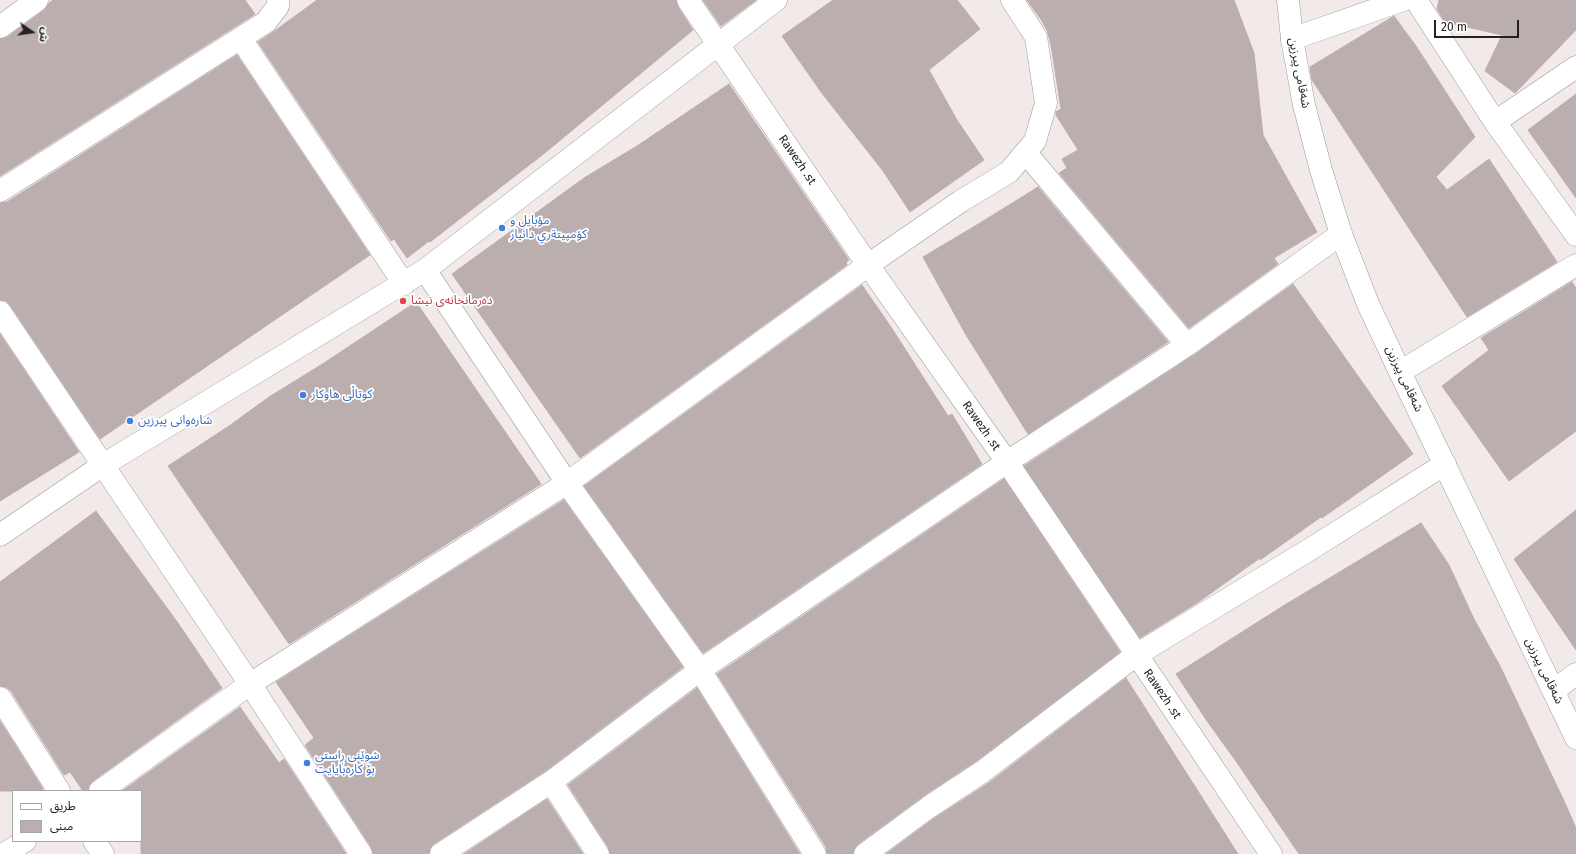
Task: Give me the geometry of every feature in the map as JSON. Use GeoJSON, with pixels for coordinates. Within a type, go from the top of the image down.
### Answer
{"type":"FeatureCollection","features":[{"type":"Feature","properties":{"kind":"street"},"geometry":{"type":"LineString","coordinates":[[3,18],[37,0]]}},
{"type":"Feature","properties":{"kind":"street"},"geometry":{"type":"LineString","coordinates":[[0,191],[266,22],[278,6],[278,0]]}},
{"type":"Feature","properties":{"kind":"street","name":"Rawezh .st"},"geometry":{"type":"LineString","coordinates":[[688,0],[868,265],[1007,462],[1270,854]]}},
{"type":"Feature","properties":{"kind":"street"},"geometry":{"type":"LineString","coordinates":[[0,535],[103,465],[425,270],[776,0]]}},
{"type":"Feature","properties":{"kind":"street"},"geometry":{"type":"LineString","coordinates":[[101,790],[250,684],[567,483],[868,265],[961,201],[1009,172],[1026,153],[1034,141],[1046,103],[1036,37],[1012,0]]}},
{"type":"Feature","properties":{"kind":"street","name":"شەقامی پیرزین"},"geometry":{"type":"LineString","coordinates":[[1288,0],[1292,39],[1304,105],[1321,170],[1342,234],[1368,304],[1576,738]]}},
{"type":"Feature","properties":{"kind":"street"},"geometry":{"type":"LineString","coordinates":[[1292,39],[1402,0]]}},
{"type":"Feature","properties":{"kind":"street"},"geometry":{"type":"LineString","coordinates":[[1416,0],[1495,122],[1576,235]]}},
{"type":"Feature","properties":{"kind":"street"},"geometry":{"type":"LineString","coordinates":[[241,39],[404,284]]}},
{"type":"Feature","properties":{"kind":"street"},"geometry":{"type":"LineString","coordinates":[[1495,122],[1576,67]]}},
{"type":"Feature","properties":{"kind":"street"},"geometry":{"type":"LineString","coordinates":[[1026,153],[1187,345]]}},
{"type":"Feature","properties":{"kind":"street"},"geometry":{"type":"LineString","coordinates":[[441,854],[551,782],[700,670],[1007,462],[1187,345],[1342,234]]}},
{"type":"Feature","properties":{"kind":"street"},"geometry":{"type":"LineString","coordinates":[[1400,372],[1576,265]]}},
{"type":"Feature","properties":{"kind":"street"},"geometry":{"type":"LineString","coordinates":[[425,270],[567,483],[700,670],[816,854]]}},
{"type":"Feature","properties":{"kind":"street"},"geometry":{"type":"LineString","coordinates":[[0,312],[250,684],[361,854]]}},
{"type":"Feature","properties":{"kind":"street"},"geometry":{"type":"LineString","coordinates":[[865,854],[929,807],[982,772],[1136,655],[1324,540],[1444,464]]}},
{"type":"Feature","properties":{"kind":"street"},"geometry":{"type":"LineString","coordinates":[[1554,690],[1576,674]]}},
{"type":"Feature","properties":{"kind":"street"},"geometry":{"type":"LineString","coordinates":[[0,698],[58,790]]}},
{"type":"Feature","properties":{"kind":"street"},"geometry":{"type":"LineString","coordinates":[[551,782],[598,854]]}},
{"type":"Feature","properties":{"kind":"street"},"geometry":{"type":"LineString","coordinates":[[4,854],[23,842]]}},
{"type":"Feature","properties":{"kind":"street"},"geometry":{"type":"LineString","coordinates":[[95,842],[103,854]]}},
{"type":"Feature","properties":{"kind":"building"},"geometry":{"type":"Polygon","coordinates":[[[53,0],[245,0],[255,14],[0,176],[0,39],[7,37],[44,10],[53,0]]]}},
{"type":"Feature","properties":{"kind":"building"},"geometry":{"type":"Polygon","coordinates":[[[317,0],[676,0],[678,7],[693,30],[546,152],[430,242],[429,241],[407,258],[394,239],[391,241],[258,42],[317,0]]]}},
{"type":"Feature","properties":{"kind":"building"},"geometry":{"type":"Polygon","coordinates":[[[703,0],[756,0],[721,26],[703,0]]]}},
{"type":"Feature","properties":{"kind":"building"},"geometry":{"type":"Polygon","coordinates":[[[833,0],[957,0],[980,29],[929,70],[957,120],[984,160],[910,212],[883,171],[821,92],[782,36],[833,0]]]}},
{"type":"Feature","properties":{"kind":"building"},"geometry":{"type":"Polygon","coordinates":[[[1027,0],[1234,0],[1254,53],[1263,135],[1317,232],[1274,258],[1278,264],[1189,328],[1059,173],[1067,168],[1062,159],[1078,150],[1056,115],[1056,112],[1061,109],[1051,45],[1047,30],[1027,0]]]}},
{"type":"Feature","properties":{"kind":"building"},"geometry":{"type":"Polygon","coordinates":[[[1439,0],[1576,0],[1576,30],[1515,93],[1485,71],[1502,35],[1445,22],[1437,9],[1439,0]]]}},
{"type":"Feature","properties":{"kind":"building"},"geometry":{"type":"Polygon","coordinates":[[[1394,16],[1416,46],[1475,137],[1436,177],[1447,190],[1489,159],[1557,262],[1467,317],[1312,80],[1310,67],[1394,16]]]}},
{"type":"Feature","properties":{"kind":"building"},"geometry":{"type":"Polygon","coordinates":[[[237,55],[370,255],[100,439],[10,305],[6,301],[0,300],[0,203],[7,202],[237,55]]]}},
{"type":"Feature","properties":{"kind":"building"},"geometry":{"type":"Polygon","coordinates":[[[729,84],[849,260],[846,262],[847,265],[580,458],[452,274],[584,178],[637,146],[729,84]]]}},
{"type":"Feature","properties":{"kind":"building"},"geometry":{"type":"Polygon","coordinates":[[[1576,94],[1576,198],[1528,130],[1576,94]]]}},
{"type":"Feature","properties":{"kind":"building"},"geometry":{"type":"Polygon","coordinates":[[[1038,187],[1168,342],[1028,434],[966,335],[923,257],[1038,187]]]}},
{"type":"Feature","properties":{"kind":"building"},"geometry":{"type":"Polygon","coordinates":[[[1572,282],[1576,288],[1576,431],[1509,481],[1442,386],[1489,350],[1481,338],[1572,282]]]}},
{"type":"Feature","properties":{"kind":"building"},"geometry":{"type":"Polygon","coordinates":[[[1293,284],[1413,454],[1260,560],[1260,558],[1197,603],[1140,638],[1024,466],[1194,355],[1293,284]]]}},
{"type":"Feature","properties":{"kind":"building"},"geometry":{"type":"Polygon","coordinates":[[[862,285],[948,416],[952,414],[982,464],[703,653],[584,486],[862,285]]]}},
{"type":"Feature","properties":{"kind":"building"},"geometry":{"type":"Polygon","coordinates":[[[416,302],[541,484],[289,644],[168,466],[229,426],[269,397],[324,363],[416,302]]]}},
{"type":"Feature","properties":{"kind":"building"},"geometry":{"type":"Polygon","coordinates":[[[0,334],[79,452],[0,501],[0,334]]]}},
{"type":"Feature","properties":{"kind":"building"},"geometry":{"type":"Polygon","coordinates":[[[1004,479],[1120,652],[975,762],[922,797],[858,844],[854,849],[853,854],[827,854],[826,847],[717,674],[1004,479]]]}},
{"type":"Feature","properties":{"kind":"building"},"geometry":{"type":"Polygon","coordinates":[[[564,500],[683,667],[544,772],[434,844],[430,848],[429,854],[373,854],[371,847],[305,745],[314,738],[276,682],[564,500]]]}},
{"type":"Feature","properties":{"kind":"building"},"geometry":{"type":"Polygon","coordinates":[[[1576,510],[1576,650],[1514,559],[1576,510]]]}},
{"type":"Feature","properties":{"kind":"building"},"geometry":{"type":"Polygon","coordinates":[[[96,511],[178,623],[222,688],[93,781],[89,785],[88,790],[82,790],[70,772],[64,775],[11,691],[6,687],[0,686],[0,582],[96,511]]]}},
{"type":"Feature","properties":{"kind":"building"},"geometry":{"type":"Polygon","coordinates":[[[1421,523],[1449,565],[1474,619],[1500,666],[1565,803],[1576,828],[1576,854],[1299,854],[1176,674],[1283,606],[1421,523]]]}},
{"type":"Feature","properties":{"kind":"building"},"geometry":{"type":"Polygon","coordinates":[[[1126,678],[1238,854],[886,854],[936,817],[990,782],[1126,678]]]}},
{"type":"Feature","properties":{"kind":"building"},"geometry":{"type":"Polygon","coordinates":[[[697,688],[800,854],[610,854],[608,847],[568,785],[697,688]]]}},
{"type":"Feature","properties":{"kind":"building"},"geometry":{"type":"Polygon","coordinates":[[[240,707],[279,763],[284,759],[346,854],[141,854],[142,790],[123,790],[240,707]]]}},
{"type":"Feature","properties":{"kind":"building"},"geometry":{"type":"Polygon","coordinates":[[[0,721],[43,789],[0,791],[0,721]]]}},
{"type":"Feature","properties":{"kind":"building"},"geometry":{"type":"Polygon","coordinates":[[[547,799],[583,854],[464,854],[547,799]]]}},
{"type":"Feature","properties":{"kind":"place","name":"مؤبايل و كؤمپيتةري دانيار"},"geometry":{"type":"Point","coordinates":[502,228]}},
{"type":"Feature","properties":{"kind":"place","name":"دەرمانخانەی نیشا"},"geometry":{"type":"Point","coordinates":[403,301]}},
{"type":"Feature","properties":{"kind":"place","name":"کوتاڵی هاوکار"},"geometry":{"type":"Point","coordinates":[303,395]}},
{"type":"Feature","properties":{"kind":"place","name":"شارەوانی پیرزین"},"geometry":{"type":"Point","coordinates":[130,421]}},
{"type":"Feature","properties":{"kind":"place","name":"شوێنی ڕاستی بۆ کارەبایایت"},"geometry":{"type":"Point","coordinates":[307,763]}}]}
